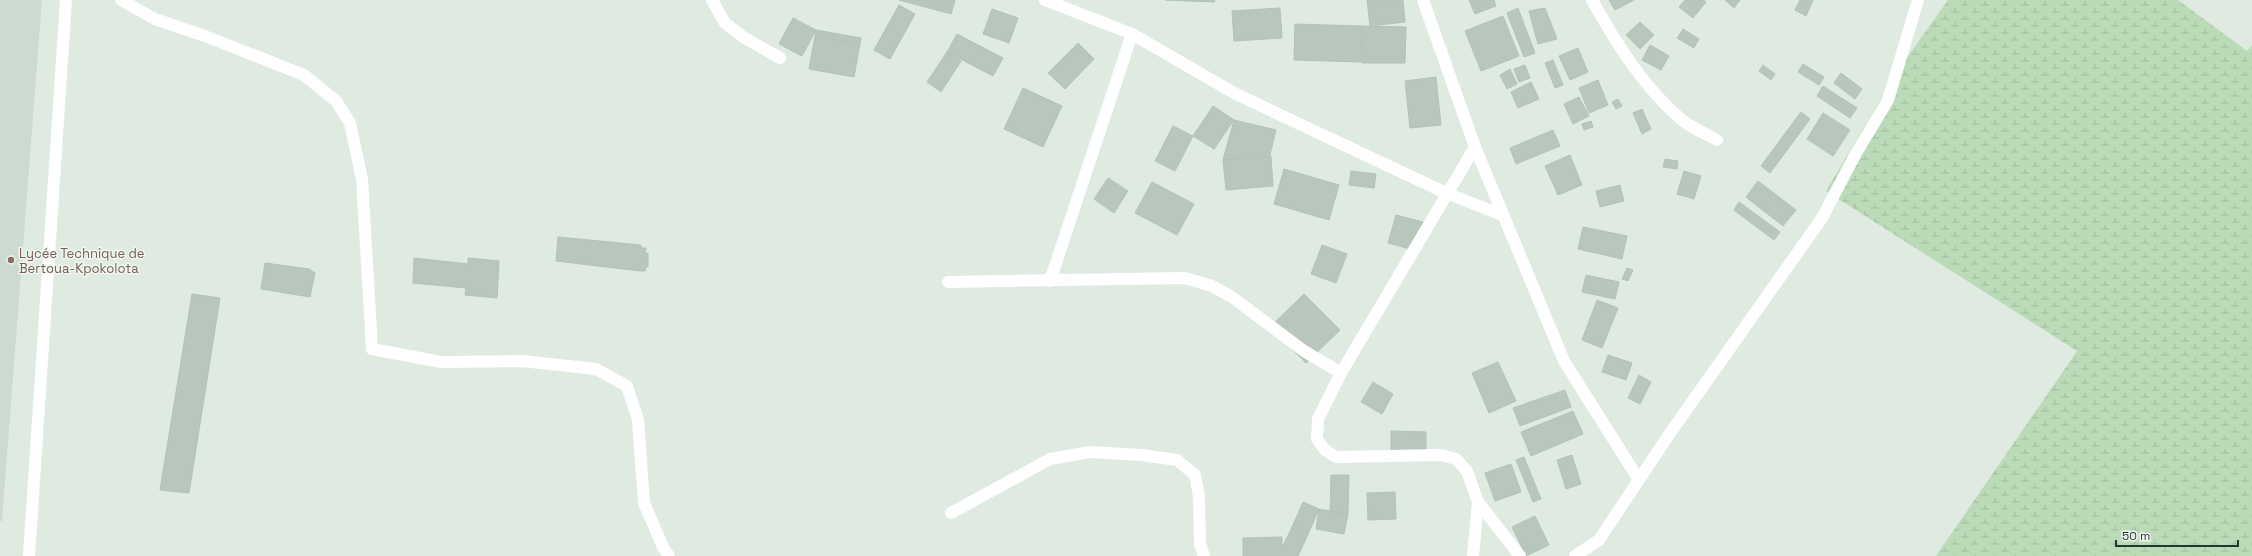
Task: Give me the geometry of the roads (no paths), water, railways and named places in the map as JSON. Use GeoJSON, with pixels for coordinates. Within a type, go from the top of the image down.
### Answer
{"type":"FeatureCollection","features":[{"type":"Feature","properties":{"kind":"street"},"geometry":{"type":"LineString","coordinates":[[29,556],[66,0]]}},
{"type":"Feature","properties":{"kind":"street"},"geometry":{"type":"LineString","coordinates":[[121,0],[155,19],[205,36],[304,75],[336,101],[350,122],[362,179],[372,349],[441,362],[522,360],[596,369],[627,386],[638,420],[644,503],[663,547],[669,556]]}},
{"type":"Feature","properties":{"kind":"street"},"geometry":{"type":"LineString","coordinates":[[712,0],[725,23],[742,37],[780,58]]}},
{"type":"Feature","properties":{"kind":"street"},"geometry":{"type":"LineString","coordinates":[[1045,0],[1132,34],[1236,94],[1446,194],[1502,215]]}},
{"type":"Feature","properties":{"kind":"street"},"geometry":{"type":"LineString","coordinates":[[1423,0],[1475,147],[1564,361],[1639,480]]}},
{"type":"Feature","properties":{"kind":"street"},"geometry":{"type":"LineString","coordinates":[[1592,0],[1614,40],[1657,95],[1683,120],[1717,140]]}},
{"type":"Feature","properties":{"kind":"street"},"geometry":{"type":"LineString","coordinates":[[1574,556],[1599,540],[1764,298],[1822,218],[1855,155],[1888,100],[1918,0]]}},
{"type":"Feature","properties":{"kind":"street"},"geometry":{"type":"LineString","coordinates":[[1050,281],[1132,34]]}},
{"type":"Feature","properties":{"kind":"street"},"geometry":{"type":"LineString","coordinates":[[1475,147],[1342,373],[1318,420],[1317,439],[1325,450],[1336,457],[1441,455],[1456,459],[1467,471],[1478,502],[1520,556]]}},
{"type":"Feature","properties":{"kind":"street"},"geometry":{"type":"LineString","coordinates":[[948,282],[1185,278],[1212,286],[1232,297],[1304,351],[1342,373]]}},
{"type":"Feature","properties":{"kind":"street"},"geometry":{"type":"LineString","coordinates":[[951,513],[1050,458],[1090,452],[1141,455],[1177,460],[1195,474],[1199,496],[1200,544],[1204,556]]}},
{"type":"Feature","properties":{"kind":"street"},"geometry":{"type":"LineString","coordinates":[[1473,556],[1478,502]]}},
{"type":"Feature","properties":{"kind":"place","name":"Lycée Technique de Bertoua-Kpokolota"},"geometry":{"type":"Point","coordinates":[11,260]}}]}
